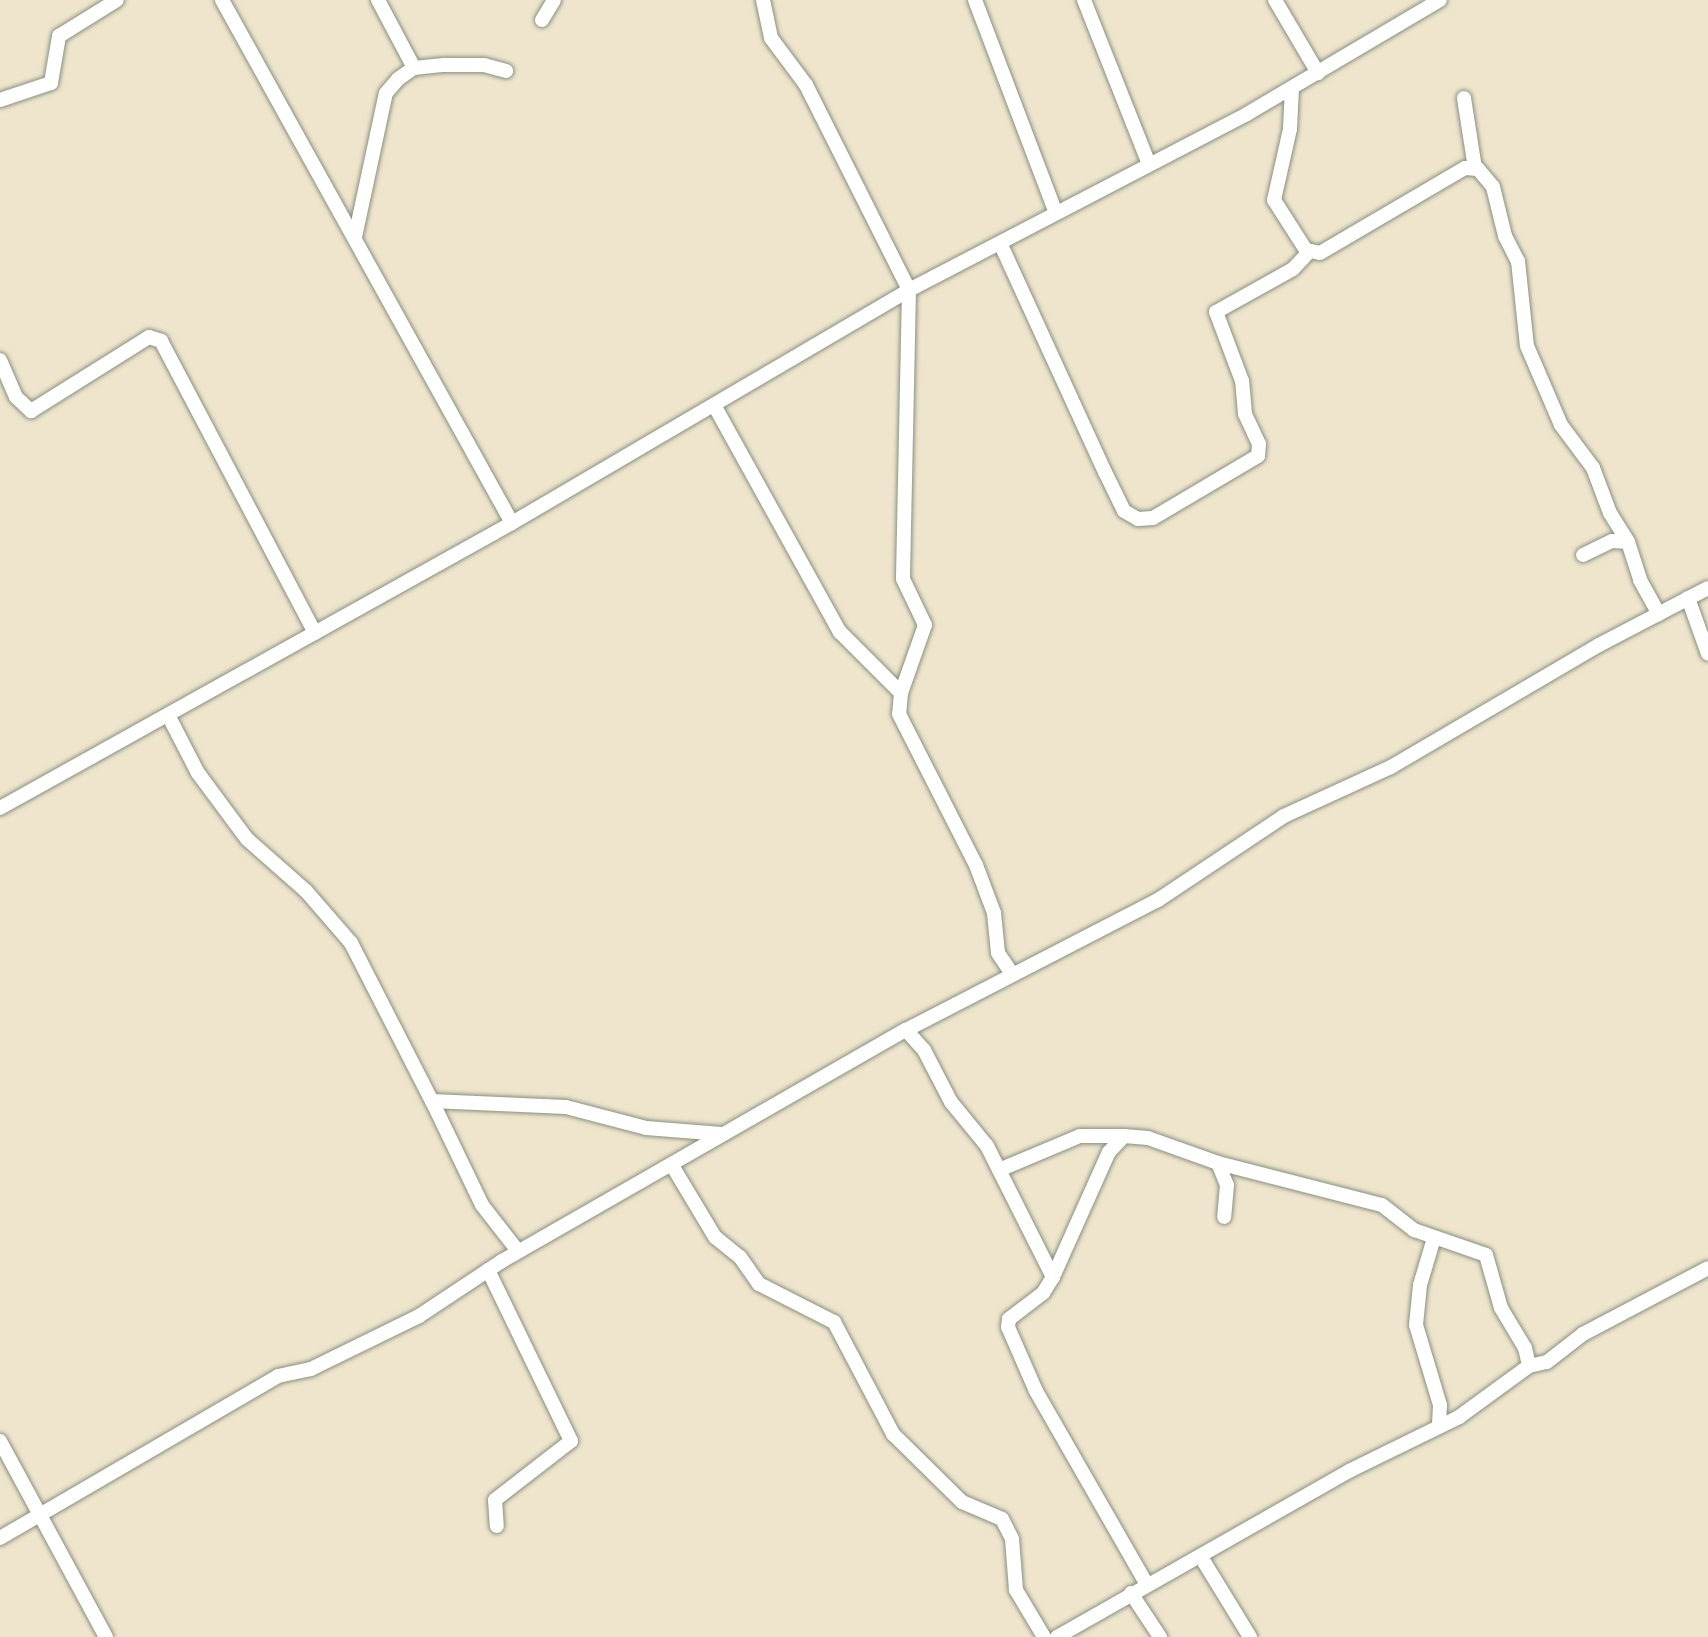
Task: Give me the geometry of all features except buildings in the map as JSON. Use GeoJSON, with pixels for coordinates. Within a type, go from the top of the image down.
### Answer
{"type":"FeatureCollection","features":[{"type":"Feature","properties":{"kind":"street"},"geometry":{"type":"LineString","coordinates":[[0,100],[51,83],[59,36],[117,0]]}},
{"type":"Feature","properties":{"kind":"street"},"geometry":{"type":"LineString","coordinates":[[222,0],[512,523]]}},
{"type":"Feature","properties":{"kind":"street"},"geometry":{"type":"LineString","coordinates":[[378,0],[414,68]]}},
{"type":"Feature","properties":{"kind":"street"},"geometry":{"type":"LineString","coordinates":[[542,20],[554,0]]}},
{"type":"Feature","properties":{"kind":"street"},"geometry":{"type":"LineString","coordinates":[[763,0],[771,38],[806,85],[909,290],[903,579],[925,625],[921,649],[901,693],[902,725],[942,792],[980,873],[994,913],[998,953],[1012,974]]}},
{"type":"Feature","properties":{"kind":"street"},"geometry":{"type":"LineString","coordinates":[[975,0],[1055,211]]}},
{"type":"Feature","properties":{"kind":"street"},"geometry":{"type":"LineString","coordinates":[[1084,0],[1149,164]]}},
{"type":"Feature","properties":{"kind":"street"},"geometry":{"type":"LineString","coordinates":[[1275,0],[1318,73]]}},
{"type":"Feature","properties":{"kind":"street"},"geometry":{"type":"LineString","coordinates":[[0,808],[512,523],[909,290],[1001,245],[1055,211],[1292,88],[1440,0]]}},
{"type":"Feature","properties":{"kind":"street"},"geometry":{"type":"LineString","coordinates":[[355,237],[386,93],[414,68],[484,65],[506,71]]}},
{"type":"Feature","properties":{"kind":"street"},"geometry":{"type":"LineString","coordinates":[[1292,88],[1290,129],[1274,200],[1295,238],[1310,251],[1320,253],[1465,168],[1475,168]]}},
{"type":"Feature","properties":{"kind":"street"},"geometry":{"type":"LineString","coordinates":[[1464,98],[1475,168],[1493,187],[1505,236],[1518,261],[1527,346],[1561,425],[1593,468],[1610,513],[1628,542],[1640,580],[1659,614]]}},
{"type":"Feature","properties":{"kind":"street"},"geometry":{"type":"LineString","coordinates":[[1001,245],[1124,511],[1138,519],[1153,518],[1258,456],[1259,444],[1245,414],[1242,381],[1216,312],[1293,269],[1310,251]]}},
{"type":"Feature","properties":{"kind":"street"},"geometry":{"type":"LineString","coordinates":[[0,360],[16,397],[31,411],[149,337],[161,341],[315,633]]}},
{"type":"Feature","properties":{"kind":"street"},"geometry":{"type":"LineString","coordinates":[[714,405],[840,632],[901,693]]}},
{"type":"Feature","properties":{"kind":"street"},"geometry":{"type":"LineString","coordinates":[[1583,555],[1612,541],[1628,542]]}},
{"type":"Feature","properties":{"kind":"street"},"geometry":{"type":"LineString","coordinates":[[0,1538],[278,1376],[311,1369],[362,1347],[442,1303],[518,1251],[673,1167],[722,1134],[906,1030],[1158,900],[1284,816],[1391,767],[1708,588]]}},
{"type":"Feature","properties":{"kind":"street"},"geometry":{"type":"LineString","coordinates":[[1688,598],[1708,654]]}},
{"type":"Feature","properties":{"kind":"street"},"geometry":{"type":"LineString","coordinates":[[168,715],[198,773],[247,839],[306,891],[351,943],[482,1205],[518,1251]]}},
{"type":"Feature","properties":{"kind":"street"},"geometry":{"type":"LineString","coordinates":[[906,1030],[924,1050],[951,1102],[999,1170],[1053,1277]]}},
{"type":"Feature","properties":{"kind":"street"},"geometry":{"type":"LineString","coordinates":[[432,1101],[566,1107],[660,1130],[722,1134]]}},
{"type":"Feature","properties":{"kind":"street"},"geometry":{"type":"LineString","coordinates":[[999,1170],[1080,1136],[1148,1138],[1218,1163],[1382,1205],[1406,1226],[1487,1257],[1501,1308],[1525,1348],[1529,1366]]}},
{"type":"Feature","properties":{"kind":"street"},"geometry":{"type":"LineString","coordinates":[[1124,1136],[1109,1152],[1053,1277],[1043,1293],[1009,1319],[1008,1327],[1036,1391],[1146,1583]]}},
{"type":"Feature","properties":{"kind":"street"},"geometry":{"type":"LineString","coordinates":[[1218,1163],[1227,1185],[1224,1217]]}},
{"type":"Feature","properties":{"kind":"street"},"geometry":{"type":"LineString","coordinates":[[673,1167],[715,1237],[740,1257],[759,1284],[834,1322],[893,1434],[962,1502],[1002,1519],[1012,1539],[1016,1590],[1044,1637]]}},
{"type":"Feature","properties":{"kind":"street"},"geometry":{"type":"LineString","coordinates":[[1434,1238],[1420,1285],[1416,1325],[1440,1405],[1439,1426]]}},
{"type":"Feature","properties":{"kind":"street"},"geometry":{"type":"LineString","coordinates":[[1057,1637],[1146,1583],[1201,1557],[1439,1426],[1529,1366],[1547,1362],[1583,1334],[1708,1268]]}},
{"type":"Feature","properties":{"kind":"street"},"geometry":{"type":"LineString","coordinates":[[488,1270],[571,1441],[495,1500],[497,1526]]}},
{"type":"Feature","properties":{"kind":"street"},"geometry":{"type":"LineString","coordinates":[[0,1441],[106,1637]]}},
{"type":"Feature","properties":{"kind":"street"},"geometry":{"type":"LineString","coordinates":[[1201,1557],[1250,1637]]}},
{"type":"Feature","properties":{"kind":"street"},"geometry":{"type":"LineString","coordinates":[[1131,1593],[1160,1637]]}}]}
